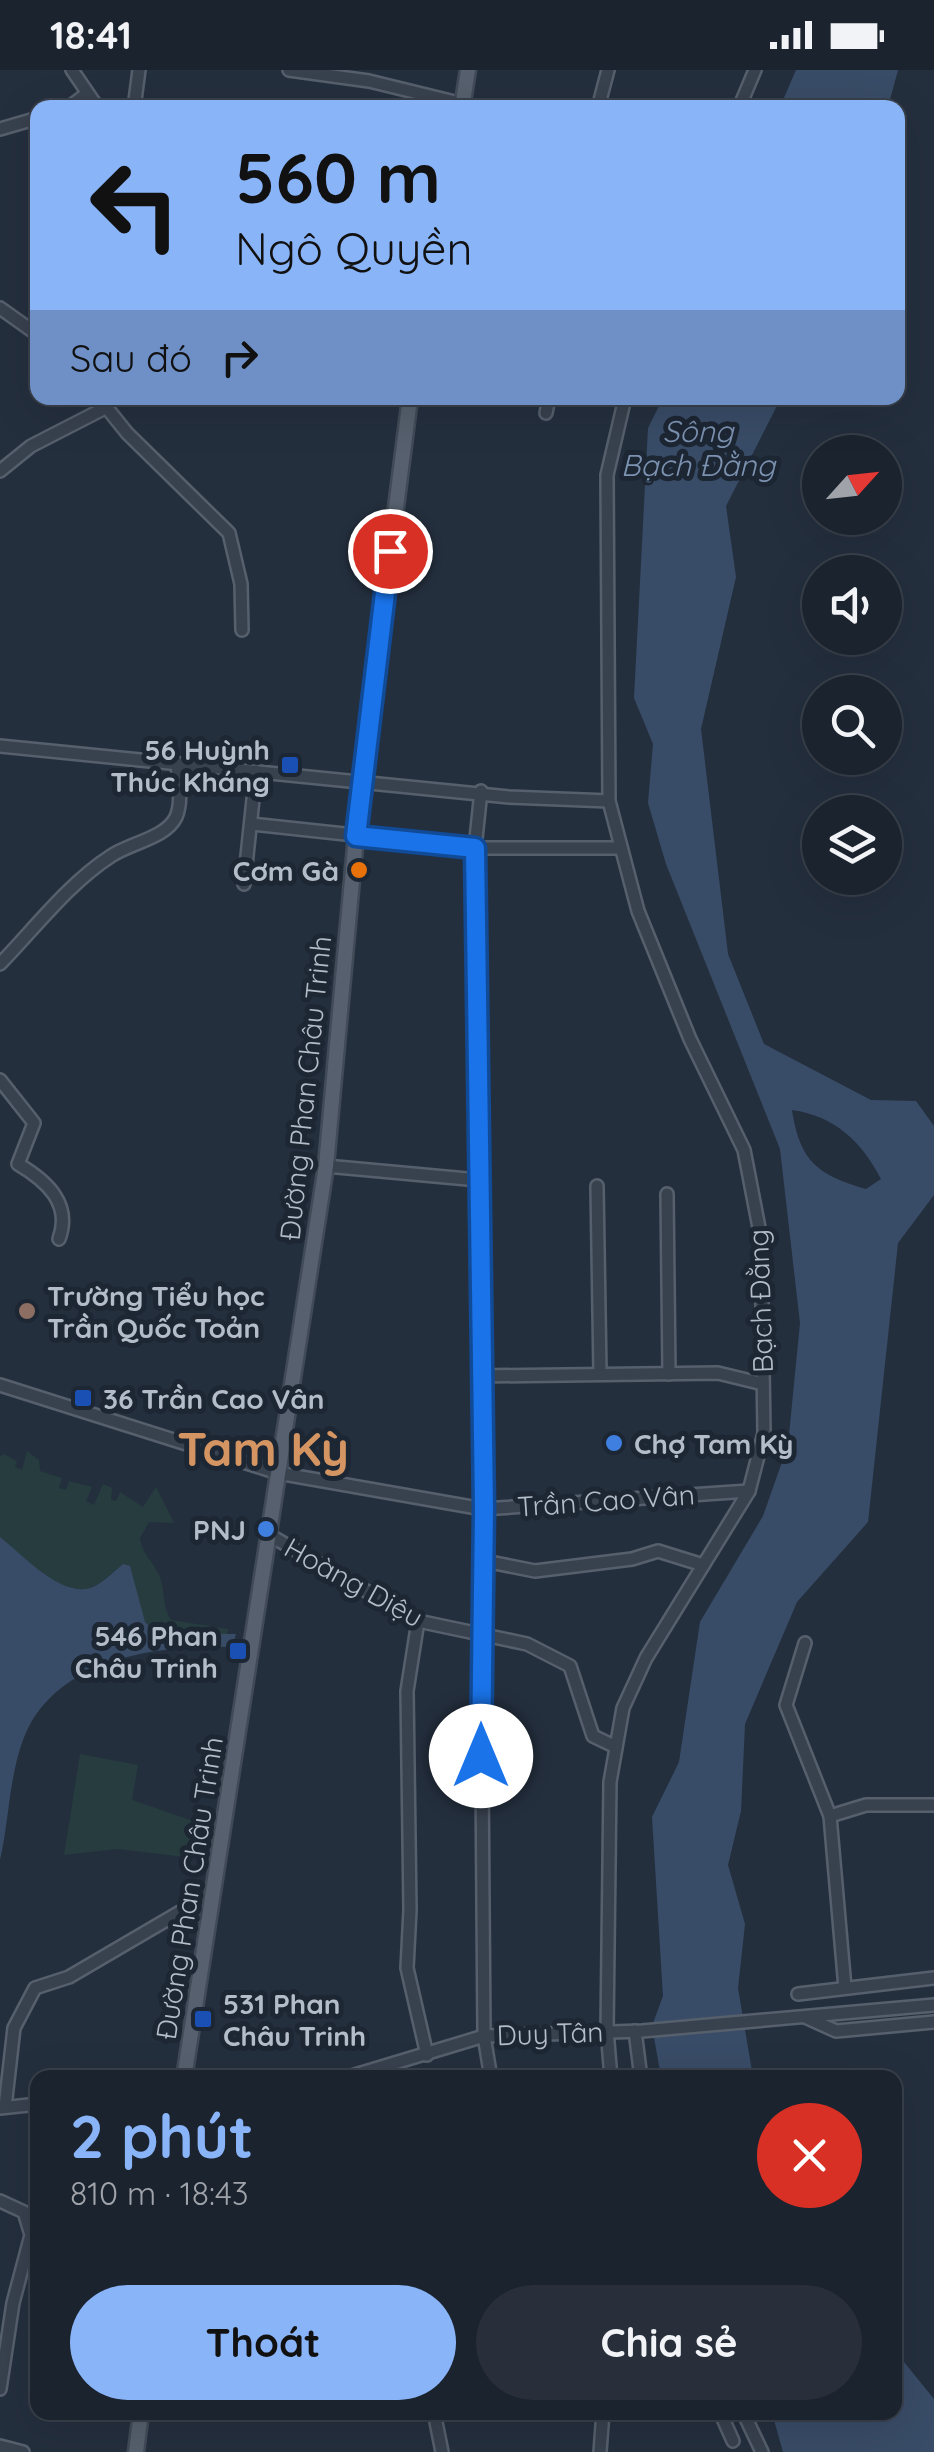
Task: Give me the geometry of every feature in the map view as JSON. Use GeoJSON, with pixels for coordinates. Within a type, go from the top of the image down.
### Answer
{"type":"FeatureCollection","features":[{"type":"Feature","properties":{"kind":"main road"},"geometry":{"type":"LineString","coordinates":[[463,100],[468,70]]}},
{"type":"Feature","properties":{"kind":"main road","name":"Đường Phan Châu Trinh"},"geometry":{"type":"LineString","coordinates":[[185,2070],[326,1166],[362,781],[409,405]]}},
{"type":"Feature","properties":{"kind":"main road"},"geometry":{"type":"LineString","coordinates":[[136,2452],[140,2420]]}},
{"type":"Feature","properties":{"kind":"street"},"geometry":{"type":"LineString","coordinates":[[72,70],[91,100]]}},
{"type":"Feature","properties":{"kind":"street"},"geometry":{"type":"LineString","coordinates":[[135,100],[139,70]]}},
{"type":"Feature","properties":{"kind":"street"},"geometry":{"type":"LineString","coordinates":[[289,70],[369,81],[440,100]]}},
{"type":"Feature","properties":{"kind":"street"},"geometry":{"type":"LineString","coordinates":[[600,100],[608,70]]}},
{"type":"Feature","properties":{"kind":"street"},"geometry":{"type":"LineString","coordinates":[[742,100],[755,70]]}},
{"type":"Feature","properties":{"kind":"street"},"geometry":{"type":"LineString","coordinates":[[78,100],[86,94]]}},
{"type":"Feature","properties":{"kind":"street"},"geometry":{"type":"LineString","coordinates":[[0,129],[30,120]]}},
{"type":"Feature","properties":{"kind":"street"},"geometry":{"type":"LineString","coordinates":[[0,308],[30,330]]}},
{"type":"Feature","properties":{"kind":"street"},"geometry":{"type":"LineString","coordinates":[[0,471],[31,446],[97,405]]}},
{"type":"Feature","properties":{"kind":"street"},"geometry":{"type":"LineString","coordinates":[[105,405],[229,533],[240,584],[242,630]]}},
{"type":"Feature","properties":{"kind":"street"},"geometry":{"type":"LineString","coordinates":[[546,413],[548,405]]}},
{"type":"Feature","properties":{"kind":"street","name":"Bạch Đằng"},"geometry":{"type":"LineString","coordinates":[[611,2070],[607,2030],[610,1782],[623,1708],[646,1658],[749,1491],[764,1433],[761,1238],[744,1150],[690,1039],[638,911],[608,801],[607,475],[622,405]]}},
{"type":"Feature","properties":{"kind":"street"},"geometry":{"type":"LineString","coordinates":[[0,746],[481,791],[509,797],[608,801]]}},
{"type":"Feature","properties":{"kind":"street"},"geometry":{"type":"LineString","coordinates":[[0,964],[95,866],[162,832],[176,820],[177,763]]}},
{"type":"Feature","properties":{"kind":"street"},"geometry":{"type":"LineString","coordinates":[[244,884],[256,770]]}},
{"type":"Feature","properties":{"kind":"street"},"geometry":{"type":"LineString","coordinates":[[481,791],[475,848],[479,1376],[484,1508],[480,1636],[484,2036],[490,2070]]}},
{"type":"Feature","properties":{"kind":"street"},"geometry":{"type":"LineString","coordinates":[[251,824],[475,848],[620,848]]}},
{"type":"Feature","properties":{"kind":"street"},"geometry":{"type":"LineString","coordinates":[[0,1080],[34,1123],[18,1164],[42,1178],[62,1206],[65,1216],[59,1240]]}},
{"type":"Feature","properties":{"kind":"street"},"geometry":{"type":"LineString","coordinates":[[326,1166],[478,1180]]}},
{"type":"Feature","properties":{"kind":"street"},"geometry":{"type":"LineString","coordinates":[[598,1186],[600,1374]]}},
{"type":"Feature","properties":{"kind":"street"},"geometry":{"type":"LineString","coordinates":[[666,1194],[670,1374]]}},
{"type":"Feature","properties":{"kind":"street"},"geometry":{"type":"LineString","coordinates":[[479,1376],[718,1373],[764,1384]]}},
{"type":"Feature","properties":{"kind":"street","name":"Trần Cao Vân"},"geometry":{"type":"LineString","coordinates":[[0,1385],[278,1473],[484,1508],[749,1491]]}},
{"type":"Feature","properties":{"kind":"street","name":"Hoàng Diệu"},"geometry":{"type":"LineString","coordinates":[[271,1536],[418,1621],[527,1644],[570,1666],[593,1736],[616,1746]]}},
{"type":"Feature","properties":{"kind":"street"},"geometry":{"type":"LineString","coordinates":[[480,1560],[535,1571],[632,1559],[658,1551],[703,1565]]}},
{"type":"Feature","properties":{"kind":"street"},"geometry":{"type":"LineString","coordinates":[[418,1621],[407,1691],[407,1968],[427,2055]]}},
{"type":"Feature","properties":{"kind":"street"},"geometry":{"type":"LineString","coordinates":[[805,1643],[786,1704],[830,1816],[845,1988]]}},
{"type":"Feature","properties":{"kind":"street"},"geometry":{"type":"LineString","coordinates":[[830,1816],[856,1806],[934,1804]]}},
{"type":"Feature","properties":{"kind":"street"},"geometry":{"type":"LineString","coordinates":[[30,2105],[3,2107],[14,2028],[35,1988],[69,1977],[180,1912],[210,1916]]}},
{"type":"Feature","properties":{"kind":"street"},"geometry":{"type":"LineString","coordinates":[[798,1994],[930,1978],[931,2005]]}},
{"type":"Feature","properties":{"kind":"street","name":"Duy Tân"},"geometry":{"type":"LineString","coordinates":[[374,2070],[484,2036],[639,2031],[931,2005]]}},
{"type":"Feature","properties":{"kind":"street"},"geometry":{"type":"LineString","coordinates":[[805,2018],[836,2031],[934,2022]]}},
{"type":"Feature","properties":{"kind":"street"},"geometry":{"type":"LineString","coordinates":[[639,2031],[640,2070]]}},
{"type":"Feature","properties":{"kind":"street"},"geometry":{"type":"LineString","coordinates":[[0,2201],[24,2212],[30,2236],[13,2303],[0,2389]]}},
{"type":"Feature","properties":{"kind":"street"},"geometry":{"type":"LineString","coordinates":[[436,2420],[442,2452]]}},
{"type":"Feature","properties":{"kind":"street"},"geometry":{"type":"LineString","coordinates":[[600,2452],[602,2420]]}},
{"type":"Feature","properties":{"kind":"street"},"geometry":{"type":"LineString","coordinates":[[723,2420],[732,2441]]}},
{"type":"Feature","properties":{"kind":"street"},"geometry":{"type":"LineString","coordinates":[[747,2420],[762,2452]]}},
{"type":"Feature","properties":{"kind":"street"},"geometry":{"type":"LineString","coordinates":[[0,2446],[23,2452]]}},
{"type":"Feature","properties":{"kind":"green space"},"geometry":{"type":"Polygon","coordinates":[[[27,1451],[39,1460],[40,1471],[62,1478],[59,1488],[66,1490],[69,1481],[92,1487],[86,1501],[94,1505],[103,1484],[112,1488],[111,1500],[116,1501],[120,1492],[143,1507],[156,1487],[174,1523],[149,1522],[140,1538],[160,1579],[168,1614],[171,1620],[228,1629],[227,1635],[156,1633],[145,1622],[123,1564],[94,1586],[78,1589],[54,1581],[0,1539],[0,1457],[4,1454],[17,1461],[15,1467],[22,1470],[27,1451]]]}},
{"type":"Feature","properties":{"kind":"green space"},"geometry":{"type":"Polygon","coordinates":[[[80,1754],[138,1765],[132,1800],[199,1823],[193,1858],[118,1849],[64,1855],[80,1754]]]}},
{"type":"Feature","properties":{"kind":"water"},"geometry":{"type":"Polygon","coordinates":[[[796,70],[898,70],[890,100],[783,100],[796,70]]]}},
{"type":"Feature","properties":{"kind":"water","name":"Sông Bạch Đằng"},"geometry":{"type":"Polygon","coordinates":[[[660,405],[777,405],[726,506],[736,577],[701,729],[728,954],[764,1044],[871,1100],[916,1101],[934,1126],[934,1195],[898,1243],[868,1522],[797,1602],[745,1724],[741,1811],[728,1865],[745,1924],[738,1988],[752,2070],[660,2070],[652,2026],[663,1996],[652,1817],[679,1762],[700,1622],[763,1516],[788,1445],[800,1323],[780,1149],[666,864],[648,803],[653,744],[634,698],[648,428],[660,405]],[[792,1110],[800,1142],[814,1164],[835,1178],[866,1189],[881,1179],[856,1142],[821,1118],[792,1110]]]}},
{"type":"Feature","properties":{"kind":"water"},"geometry":{"type":"Polygon","coordinates":[[[0,1537],[54,1580],[78,1589],[103,1581],[123,1564],[130,1566],[145,1622],[156,1633],[236,1634],[232,1647],[172,1649],[111,1662],[58,1691],[38,1712],[23,1740],[0,1860],[0,1537]]]}},
{"type":"Feature","properties":{"kind":"water"},"geometry":{"type":"Polygon","coordinates":[[[902,2360],[934,2399],[934,2452],[783,2452],[774,2420],[902,2420],[902,2360]]]}},
{"type":"Feature","properties":{"kind":"place","name":"56 Huỳnh Thúc Kháng"},"geometry":{"type":"Point","coordinates":[290,765]}},
{"type":"Feature","properties":{"kind":"place","name":"Cơm Gà"},"geometry":{"type":"Point","coordinates":[359,870]}},
{"type":"Feature","properties":{"kind":"place","name":"Trường Tiểu học Trần Quốc Toản"},"geometry":{"type":"Point","coordinates":[27,1311]}},
{"type":"Feature","properties":{"kind":"place","name":"36 Trần Cao Vân"},"geometry":{"type":"Point","coordinates":[83,1398]}},
{"type":"Feature","properties":{"kind":"place","name":"Chợ Tam Kỳ"},"geometry":{"type":"Point","coordinates":[614,1443]}},
{"type":"Feature","properties":{"kind":"place","name":"PNJ"},"geometry":{"type":"Point","coordinates":[266,1529]}},
{"type":"Feature","properties":{"kind":"place","name":"546 Phan Châu Trinh"},"geometry":{"type":"Point","coordinates":[238,1651]}},
{"type":"Feature","properties":{"kind":"place","name":"531 Phan Châu Trinh"},"geometry":{"type":"Point","coordinates":[203,2019]}},
{"type":"Feature","properties":{"kind":"district","name":"Tam Kỳ"},"geometry":{"type":"Point","coordinates":[263,1448]}},
{"type":"Feature","properties":{"kind":"route"},"geometry":{"type":"LineString","coordinates":[[390,551],[356,836],[475,848],[479,1376],[484,1508],[480,1560],[481,1756]]}}]}
